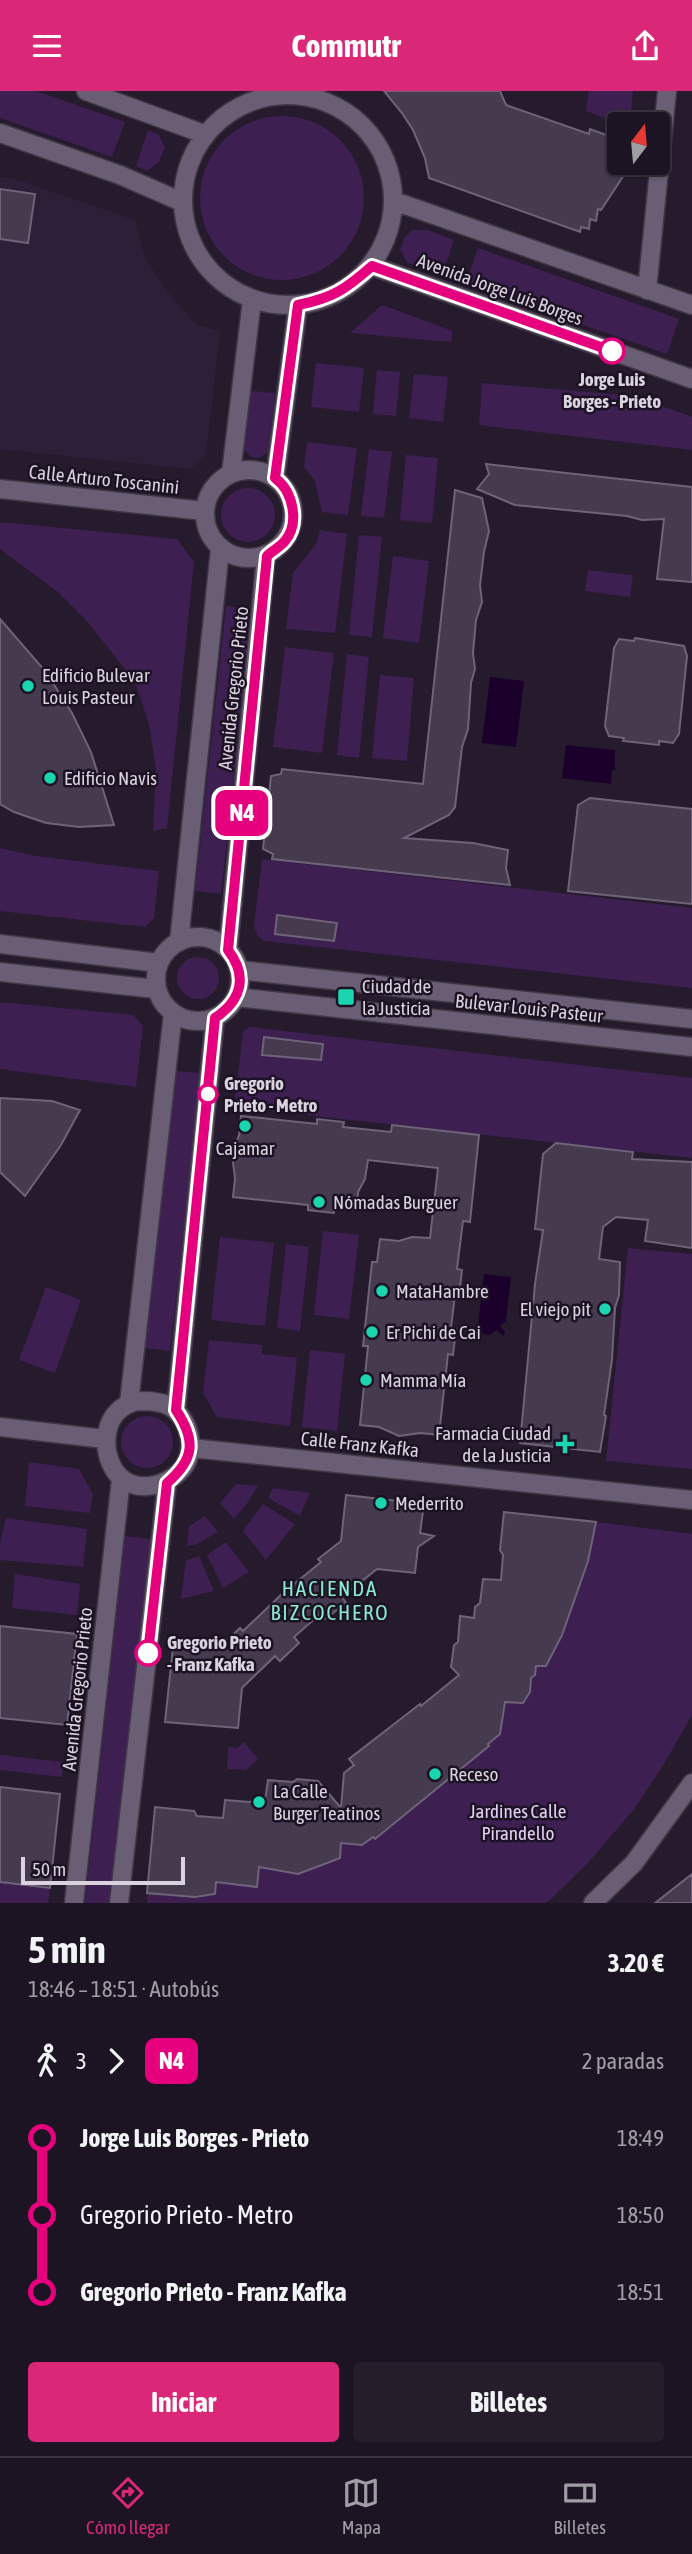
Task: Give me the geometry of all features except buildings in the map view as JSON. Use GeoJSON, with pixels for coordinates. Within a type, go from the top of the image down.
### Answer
{"type":"FeatureCollection","features":[{"type":"Feature","properties":{"kind":"street"},"geometry":{"type":"LineString","coordinates":[[86,91],[204,134]]}},
{"type":"Feature","properties":{"kind":"street"},"geometry":{"type":"LineString","coordinates":[[647,290],[667,91]]}},
{"type":"Feature","properties":{"kind":"street"},"geometry":{"type":"LineString","coordinates":[[275,93],[315,94],[346,112],[372,136],[389,167],[394,201],[391,228],[372,266],[345,290],[324,300],[298,305],[276,305],[252,300],[224,285],[202,262],[187,234],[182,202],[187,167],[204,134],[224,115],[248,102],[275,93]]}},
{"type":"Feature","properties":{"kind":"street"},"geometry":{"type":"LineString","coordinates":[[0,133],[120,175],[182,202]]}},
{"type":"Feature","properties":{"kind":"street"},"geometry":{"type":"LineString","coordinates":[[394,201],[692,305]]}},
{"type":"Feature","properties":{"kind":"street","name":"Avenida Jorge Luis Borges"},"geometry":{"type":"LineString","coordinates":[[372,266],[692,379]]}},
{"type":"Feature","properties":{"kind":"street"},"geometry":{"type":"LineString","coordinates":[[232,473],[252,300]]}},
{"type":"Feature","properties":{"kind":"street"},"geometry":{"type":"LineString","coordinates":[[275,478],[298,305]]}},
{"type":"Feature","properties":{"kind":"street"},"geometry":{"type":"LineString","coordinates":[[257,470],[275,478],[281,482],[292,502],[293,523],[286,540],[267,556],[244,559],[220,549],[207,530],[204,511],[212,490],[232,473],[257,470]]}},
{"type":"Feature","properties":{"kind":"street","name":"Calle Arturo Toscanini"},"geometry":{"type":"LineString","coordinates":[[0,489],[204,511]]}},
{"type":"Feature","properties":{"kind":"street","name":"Avenida Gregorio Prieto"},"geometry":{"type":"LineString","coordinates":[[179,942],[220,549]]}},
{"type":"Feature","properties":{"kind":"street","name":"Avenida Gregorio Prieto"},"geometry":{"type":"LineString","coordinates":[[228,950],[267,556]]}},
{"type":"Feature","properties":{"kind":"street"},"geometry":{"type":"LineString","coordinates":[[191,938],[205,938],[228,950],[239,970],[240,984],[228,1009],[215,1018],[193,1021],[173,1013],[165,1006],[156,989],[159,963],[167,950],[191,938]]}},
{"type":"Feature","properties":{"kind":"street"},"geometry":{"type":"LineString","coordinates":[[0,944],[159,963]]}},
{"type":"Feature","properties":{"kind":"street","name":"Bulevar Louis Pasteur"},"geometry":{"type":"LineString","coordinates":[[239,970],[692,1019]]}},
{"type":"Feature","properties":{"kind":"street"},"geometry":{"type":"LineString","coordinates":[[0,972],[156,989]]}},
{"type":"Feature","properties":{"kind":"street","name":"Bulevar Louis Pasteur"},"geometry":{"type":"LineString","coordinates":[[236,997],[692,1047]]}},
{"type":"Feature","properties":{"kind":"street"},"geometry":{"type":"LineString","coordinates":[[129,1403],[173,1013]]}},
{"type":"Feature","properties":{"kind":"street"},"geometry":{"type":"LineString","coordinates":[[176,1410],[215,1018]]}},
{"type":"Feature","properties":{"kind":"street"},"geometry":{"type":"LineString","coordinates":[[146,1401],[162,1403],[176,1410],[187,1427],[191,1448],[187,1462],[167,1483],[137,1485],[121,1479],[108,1458],[105,1439],[115,1416],[129,1403],[146,1401]]}},
{"type":"Feature","properties":{"kind":"street"},"geometry":{"type":"LineString","coordinates":[[0,1427],[105,1439]]}},
{"type":"Feature","properties":{"kind":"street","name":"Calle Franz Kafka"},"geometry":{"type":"LineString","coordinates":[[191,1448],[692,1500]]}},
{"type":"Feature","properties":{"kind":"street","name":"Avenida Gregorio Prieto"},"geometry":{"type":"LineString","coordinates":[[74,1903],[121,1479]]}},
{"type":"Feature","properties":{"kind":"street"},"geometry":{"type":"LineString","coordinates":[[119,1903],[167,1483]]}},
{"type":"Feature","properties":{"kind":"street"},"geometry":{"type":"LineString","coordinates":[[593,1903],[634,1863],[692,1783]]}},
{"type":"Feature","properties":{"kind":"shaded area"},"geometry":{"type":"Polygon","coordinates":[[[0,177],[18,180],[135,220],[144,256],[165,289],[197,325],[220,331],[206,455],[190,469],[0,449],[0,177]]]}},
{"type":"Feature","properties":{"kind":"shaded area"},"geometry":{"type":"Polygon","coordinates":[[[490,677],[524,681],[516,747],[482,743],[490,677]]]}},
{"type":"Feature","properties":{"kind":"shaded area"},"geometry":{"type":"Polygon","coordinates":[[[566,745],[615,750],[615,770],[612,770],[611,784],[562,778],[566,745]]]}},
{"type":"Feature","properties":{"kind":"shaded area"},"geometry":{"type":"Polygon","coordinates":[[[484,1274],[511,1277],[506,1321],[500,1326],[505,1332],[504,1336],[496,1330],[490,1335],[477,1333],[484,1274]]]}},
{"type":"Feature","properties":{"kind":"green space"},"geometry":{"type":"Polygon","coordinates":[[[0,91],[36,91],[125,122],[112,157],[0,118],[0,91]]]}},
{"type":"Feature","properties":{"kind":"green space"},"geometry":{"type":"Polygon","coordinates":[[[589,91],[633,91],[631,112],[607,112],[607,119],[586,111],[589,91]]]}},
{"type":"Feature","properties":{"kind":"green space"},"geometry":{"type":"Polygon","coordinates":[[[282,116],[313,122],[340,140],[358,167],[364,198],[358,229],[340,256],[313,274],[282,280],[251,274],[224,256],[206,229],[200,198],[206,167],[224,140],[251,122],[282,116]]]}},
{"type":"Feature","properties":{"kind":"green space"},"geometry":{"type":"Polygon","coordinates":[[[148,130],[159,135],[165,147],[159,162],[147,171],[136,166],[148,130]]]}},
{"type":"Feature","properties":{"kind":"green space"},"geometry":{"type":"Polygon","coordinates":[[[412,230],[427,230],[454,240],[442,275],[408,263],[400,250],[405,237],[412,230]]]}},
{"type":"Feature","properties":{"kind":"green space"},"geometry":{"type":"Polygon","coordinates":[[[478,248],[679,319],[667,354],[466,284],[478,248]]]}},
{"type":"Feature","properties":{"kind":"green space"},"geometry":{"type":"Polygon","coordinates":[[[382,305],[453,331],[451,342],[350,333],[382,305]]]}},
{"type":"Feature","properties":{"kind":"green space"},"geometry":{"type":"Polygon","coordinates":[[[316,363],[364,368],[359,412],[311,407],[316,363]]]}},
{"type":"Feature","properties":{"kind":"green space"},"geometry":{"type":"Polygon","coordinates":[[[377,370],[400,372],[396,416],[373,414],[377,370]]]}},
{"type":"Feature","properties":{"kind":"green space"},"geometry":{"type":"Polygon","coordinates":[[[414,374],[448,377],[443,422],[409,418],[414,374]]]}},
{"type":"Feature","properties":{"kind":"green space"},"geometry":{"type":"Polygon","coordinates":[[[482,383],[634,396],[692,417],[692,450],[479,425],[482,383]]]}},
{"type":"Feature","properties":{"kind":"green space"},"geometry":{"type":"Polygon","coordinates":[[[250,391],[275,393],[268,452],[259,458],[251,457],[243,448],[250,391]]]}},
{"type":"Feature","properties":{"kind":"green space"},"geometry":{"type":"Polygon","coordinates":[[[307,442],[357,448],[348,515],[322,512],[315,481],[304,467],[307,442]]]}},
{"type":"Feature","properties":{"kind":"green space"},"geometry":{"type":"Polygon","coordinates":[[[369,449],[392,452],[384,518],[361,516],[369,449]]]}},
{"type":"Feature","properties":{"kind":"green space"},"geometry":{"type":"Polygon","coordinates":[[[406,455],[438,458],[432,523],[400,520],[406,455]]]}},
{"type":"Feature","properties":{"kind":"green space"},"geometry":{"type":"Polygon","coordinates":[[[248,488],[267,496],[275,515],[267,534],[248,542],[229,534],[221,515],[229,496],[248,488]]]}},
{"type":"Feature","properties":{"kind":"green space"},"geometry":{"type":"Polygon","coordinates":[[[0,522],[177,539],[194,562],[167,828],[153,831],[156,771],[149,724],[135,682],[87,621],[58,592],[0,549],[0,522]]]}},
{"type":"Feature","properties":{"kind":"green space"},"geometry":{"type":"Polygon","coordinates":[[[320,530],[347,534],[335,633],[286,629],[293,573],[316,544],[320,530]]]}},
{"type":"Feature","properties":{"kind":"green space"},"geometry":{"type":"Polygon","coordinates":[[[359,535],[382,537],[372,637],[349,635],[359,535]]]}},
{"type":"Feature","properties":{"kind":"green space"},"geometry":{"type":"Polygon","coordinates":[[[393,556],[429,561],[419,643],[383,638],[393,556]]]}},
{"type":"Feature","properties":{"kind":"green space"},"geometry":{"type":"Polygon","coordinates":[[[588,570],[633,575],[630,597],[585,591],[588,570]]]}},
{"type":"Feature","properties":{"kind":"green space"},"geometry":{"type":"Polygon","coordinates":[[[226,606],[252,609],[221,894],[195,891],[226,606]]]}},
{"type":"Feature","properties":{"kind":"green space"},"geometry":{"type":"Polygon","coordinates":[[[285,647],[334,653],[322,753],[273,747],[285,647]]]}},
{"type":"Feature","properties":{"kind":"green space"},"geometry":{"type":"Polygon","coordinates":[[[347,654],[369,657],[359,758],[337,755],[347,654]]]}},
{"type":"Feature","properties":{"kind":"green space"},"geometry":{"type":"Polygon","coordinates":[[[380,675],[414,678],[407,761],[372,758],[380,675]]]}},
{"type":"Feature","properties":{"kind":"green space"},"geometry":{"type":"Polygon","coordinates":[[[0,848],[36,856],[159,871],[154,918],[145,927],[0,911],[0,848]]]}},
{"type":"Feature","properties":{"kind":"green space"},"geometry":{"type":"Polygon","coordinates":[[[262,859],[692,908],[692,988],[264,941],[254,927],[262,859]]]}},
{"type":"Feature","properties":{"kind":"green space"},"geometry":{"type":"Polygon","coordinates":[[[198,957],[213,963],[219,978],[213,993],[198,999],[183,993],[177,978],[183,963],[198,957]]]}},
{"type":"Feature","properties":{"kind":"green space"},"geometry":{"type":"Polygon","coordinates":[[[0,1002],[133,1015],[143,1026],[136,1087],[0,1069],[0,1002]]]}},
{"type":"Feature","properties":{"kind":"green space"},"geometry":{"type":"Polygon","coordinates":[[[249,1027],[692,1078],[692,1158],[234,1107],[243,1032],[249,1027]]]}},
{"type":"Feature","properties":{"kind":"green space"},"geometry":{"type":"Polygon","coordinates":[[[175,1071],[201,1073],[170,1351],[145,1348],[175,1071]]]}},
{"type":"Feature","properties":{"kind":"green space"},"geometry":{"type":"Polygon","coordinates":[[[323,1231],[359,1235],[349,1319],[314,1315],[323,1231]]]}},
{"type":"Feature","properties":{"kind":"green space"},"geometry":{"type":"Polygon","coordinates":[[[220,1237],[274,1243],[265,1326],[211,1320],[220,1237]]]}},
{"type":"Feature","properties":{"kind":"green space"},"geometry":{"type":"Polygon","coordinates":[[[286,1244],[309,1247],[300,1331],[277,1328],[286,1244]]]}},
{"type":"Feature","properties":{"kind":"green space"},"geometry":{"type":"Polygon","coordinates":[[[628,1248],[692,1254],[692,1469],[606,1461],[628,1248]]]}},
{"type":"Feature","properties":{"kind":"green space"},"geometry":{"type":"Polygon","coordinates":[[[46,1287],[81,1300],[55,1373],[19,1360],[46,1287]]]}},
{"type":"Feature","properties":{"kind":"green space"},"geometry":{"type":"Polygon","coordinates":[[[209,1340],[262,1345],[262,1354],[297,1358],[290,1426],[217,1417],[203,1393],[209,1340]]]}},
{"type":"Feature","properties":{"kind":"green space"},"geometry":{"type":"Polygon","coordinates":[[[310,1350],[345,1354],[337,1431],[302,1427],[310,1350]]]}},
{"type":"Feature","properties":{"kind":"green space"},"geometry":{"type":"Polygon","coordinates":[[[147,1416],[157,1418],[165,1424],[171,1432],[171,1452],[165,1460],[157,1466],[147,1468],[137,1466],[129,1460],[123,1452],[121,1442],[123,1432],[129,1424],[137,1418],[147,1416]]]}},
{"type":"Feature","properties":{"kind":"green space"},"geometry":{"type":"Polygon","coordinates":[[[29,1462],[79,1469],[93,1494],[90,1513],[25,1506],[29,1462]]]}},
{"type":"Feature","properties":{"kind":"green space"},"geometry":{"type":"Polygon","coordinates":[[[236,1484],[258,1486],[234,1519],[220,1503],[236,1484]]]}},
{"type":"Feature","properties":{"kind":"green space"},"geometry":{"type":"Polygon","coordinates":[[[273,1488],[310,1493],[300,1516],[268,1498],[273,1488]]]}},
{"type":"Feature","properties":{"kind":"green space"},"geometry":{"type":"Polygon","coordinates":[[[263,1504],[295,1524],[266,1560],[243,1531],[263,1504]]]}},
{"type":"Feature","properties":{"kind":"green space"},"geometry":{"type":"Polygon","coordinates":[[[205,1516],[218,1532],[195,1545],[187,1546],[189,1526],[205,1516]]]}},
{"type":"Feature","properties":{"kind":"green space"},"geometry":{"type":"Polygon","coordinates":[[[6,1518],[87,1529],[83,1567],[0,1560],[0,1543],[6,1518]]]}},
{"type":"Feature","properties":{"kind":"green space","name":"Jardines Calle Pirandello"},"geometry":{"type":"Polygon","coordinates":[[[596,1522],[692,1534],[692,1715],[635,1808],[588,1863],[552,1898],[546,1903],[147,1903],[147,1893],[195,1897],[215,1895],[216,1882],[259,1867],[298,1874],[340,1858],[341,1843],[362,1845],[373,1837],[375,1839],[489,1746],[500,1734],[505,1702],[523,1703],[529,1693],[531,1678],[535,1675],[536,1665],[565,1587],[580,1587],[596,1522]]]}},
{"type":"Feature","properties":{"kind":"green space"},"geometry":{"type":"Polygon","coordinates":[[[125,1536],[151,1539],[111,1903],[85,1903],[125,1536]]]}},
{"type":"Feature","properties":{"kind":"green space"},"geometry":{"type":"Polygon","coordinates":[[[226,1542],[249,1572],[223,1588],[207,1555],[226,1542]]]}},
{"type":"Feature","properties":{"kind":"green space"},"geometry":{"type":"Polygon","coordinates":[[[199,1556],[214,1591],[181,1599],[186,1560],[199,1556]]]}},
{"type":"Feature","properties":{"kind":"green space"},"geometry":{"type":"Polygon","coordinates":[[[15,1574],[80,1584],[77,1615],[12,1608],[15,1574]]]}},
{"type":"Feature","properties":{"kind":"green space"},"geometry":{"type":"Polygon","coordinates":[[[244,1742],[258,1759],[246,1770],[227,1769],[228,1747],[237,1748],[244,1742]]]}},
{"type":"Feature","properties":{"kind":"green space"},"geometry":{"type":"Polygon","coordinates":[[[0,1755],[63,1762],[62,1777],[0,1770],[0,1755]]]}},
{"type":"Feature","properties":{"kind":"green space"},"geometry":{"type":"Polygon","coordinates":[[[0,1882],[50,1888],[48,1903],[0,1903],[0,1882]]]}},
{"type":"Feature","properties":{"kind":"bus line","name":"N4"},"geometry":{"type":"LineString","coordinates":[[148,1653],[167,1483],[187,1462],[191,1448],[187,1427],[176,1410],[215,1018],[228,1009],[240,984],[239,970],[228,950],[267,556],[286,540],[293,523],[292,502],[281,482],[275,478],[298,305],[324,300],[345,290],[372,266],[612,351]]}},
{"type":"Feature","properties":{"kind":"place","name":"Jorge Luis Borges - Prieto"},"geometry":{"type":"Point","coordinates":[612,351]}},
{"type":"Feature","properties":{"kind":"place","name":"Edificio Bulevar Louis Pasteur"},"geometry":{"type":"Point","coordinates":[28,686]}},
{"type":"Feature","properties":{"kind":"place","name":"Edificio Navis"},"geometry":{"type":"Point","coordinates":[50,778]}},
{"type":"Feature","properties":{"kind":"place","name":"Ciudad de la Justicia"},"geometry":{"type":"Point","coordinates":[346,997]}},
{"type":"Feature","properties":{"kind":"place","name":"Gregorio Prieto - Metro"},"geometry":{"type":"Point","coordinates":[208,1094]}},
{"type":"Feature","properties":{"kind":"place","name":"Cajamar"},"geometry":{"type":"Point","coordinates":[245,1126]}},
{"type":"Feature","properties":{"kind":"place","name":"Nómadas Burguer"},"geometry":{"type":"Point","coordinates":[319,1202]}},
{"type":"Feature","properties":{"kind":"place","name":"MataHambre"},"geometry":{"type":"Point","coordinates":[382,1291]}},
{"type":"Feature","properties":{"kind":"place","name":"El viejo pit"},"geometry":{"type":"Point","coordinates":[605,1309]}},
{"type":"Feature","properties":{"kind":"place","name":"Er Pichi de Cai"},"geometry":{"type":"Point","coordinates":[372,1332]}},
{"type":"Feature","properties":{"kind":"place","name":"Mamma Mía"},"geometry":{"type":"Point","coordinates":[366,1380]}},
{"type":"Feature","properties":{"kind":"place","name":"Farmacia Ciudad de la Justicia"},"geometry":{"type":"Point","coordinates":[565,1444]}},
{"type":"Feature","properties":{"kind":"place","name":"Mederrito"},"geometry":{"type":"Point","coordinates":[381,1503]}},
{"type":"Feature","properties":{"kind":"place","name":"Gregorio Prieto - Franz Kafka"},"geometry":{"type":"Point","coordinates":[148,1653]}},
{"type":"Feature","properties":{"kind":"place","name":"Receso"},"geometry":{"type":"Point","coordinates":[435,1774]}},
{"type":"Feature","properties":{"kind":"place","name":"La Calle Burger Teatinos"},"geometry":{"type":"Point","coordinates":[259,1802]}},
{"type":"Feature","properties":{"kind":"district","name":"HACIENDA BIZCOCHERO"},"geometry":{"type":"Point","coordinates":[330,1600]}}]}
